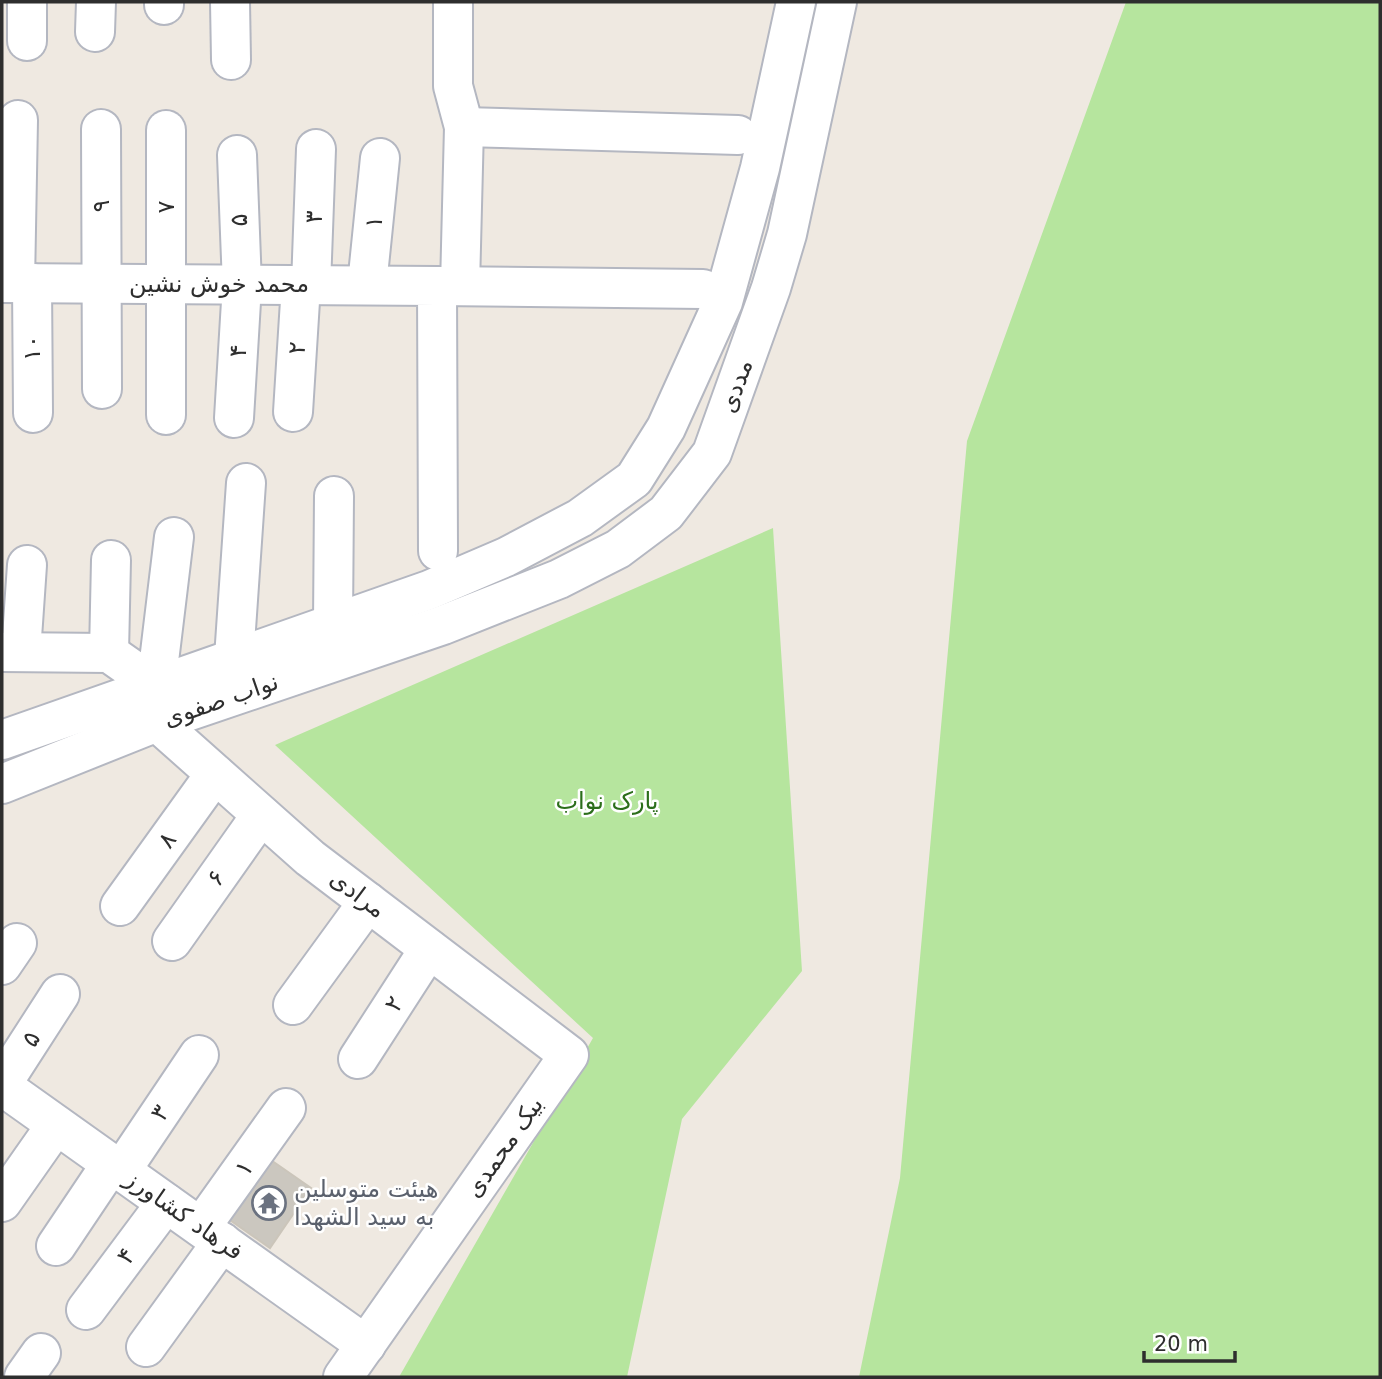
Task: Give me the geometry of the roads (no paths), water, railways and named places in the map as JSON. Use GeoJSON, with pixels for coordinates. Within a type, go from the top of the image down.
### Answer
{"type":"FeatureCollection","features":[{"type":"Feature","properties":{"kind":"street"},"geometry":{"type":"LineString","coordinates":[[27,2],[27,41]]}},
{"type":"Feature","properties":{"kind":"street"},"geometry":{"type":"LineString","coordinates":[[230,2],[231,60]]}},
{"type":"Feature","properties":{"kind":"street"},"geometry":{"type":"LineString","coordinates":[[438,551],[449,286],[464,127],[453,86],[453,2]]}},
{"type":"Feature","properties":{"kind":"street","name":"مددی"},"geometry":{"type":"LineString","coordinates":[[429,590],[506,557],[580,518],[634,479],[666,428],[723,302],[760,168],[796,2]]}},
{"type":"Feature","properties":{"kind":"street","name":"مددی"},"geometry":{"type":"LineString","coordinates":[[443,625],[559,579],[618,549],[666,513],[712,453],[754,337],[787,234],[837,2]]}},
{"type":"Feature","properties":{"kind":"street","name":"۱۰"},"geometry":{"type":"LineString","coordinates":[[18,120],[16,283],[33,413]]}},
{"type":"Feature","properties":{"kind":"street"},"geometry":{"type":"LineString","coordinates":[[464,127],[738,135]]}},
{"type":"Feature","properties":{"kind":"street","name":"۹"},"geometry":{"type":"LineString","coordinates":[[100,284],[101,129]]}},
{"type":"Feature","properties":{"kind":"street","name":"۷"},"geometry":{"type":"LineString","coordinates":[[165,284],[166,130]]}},
{"type":"Feature","properties":{"kind":"street","name":"۳"},"geometry":{"type":"LineString","coordinates":[[306,285],[316,149]]}},
{"type":"Feature","properties":{"kind":"street","name":"۵"},"geometry":{"type":"LineString","coordinates":[[237,155],[242,285]]}},
{"type":"Feature","properties":{"kind":"street","name":"۱"},"geometry":{"type":"LineString","coordinates":[[367,285],[380,158]]}},
{"type":"Feature","properties":{"kind":"street","name":"محمد خوش نشین"},"geometry":{"type":"LineString","coordinates":[[16,283],[703,289]]}},
{"type":"Feature","properties":{"kind":"street"},"geometry":{"type":"LineString","coordinates":[[100,284],[102,389]]}},
{"type":"Feature","properties":{"kind":"street"},"geometry":{"type":"LineString","coordinates":[[165,284],[166,415]]}},
{"type":"Feature","properties":{"kind":"street","name":"۴"},"geometry":{"type":"LineString","coordinates":[[234,418],[242,285]]}},
{"type":"Feature","properties":{"kind":"street","name":"۲"},"geometry":{"type":"LineString","coordinates":[[293,412],[306,285]]}},
{"type":"Feature","properties":{"kind":"street"},"geometry":{"type":"LineString","coordinates":[[234,658],[246,483]]}},
{"type":"Feature","properties":{"kind":"street"},"geometry":{"type":"LineString","coordinates":[[333,624],[334,496]]}},
{"type":"Feature","properties":{"kind":"street"},"geometry":{"type":"LineString","coordinates":[[156,704],[174,537]]}},
{"type":"Feature","properties":{"kind":"street"},"geometry":{"type":"LineString","coordinates":[[27,565],[12,652],[109,653],[111,560]]}},
{"type":"Feature","properties":{"kind":"street"},"geometry":{"type":"LineString","coordinates":[[429,590],[443,625]]}},
{"type":"Feature","properties":{"kind":"street","name":"نواب صفوی"},"geometry":{"type":"LineString","coordinates":[[2,784],[156,704],[234,658],[429,590]]}},
{"type":"Feature","properties":{"kind":"street","name":"نواب صفوی"},"geometry":{"type":"LineString","coordinates":[[2,740],[156,704],[443,625]]}},
{"type":"Feature","properties":{"kind":"street","name":"مرادی"},"geometry":{"type":"LineString","coordinates":[[109,653],[215,774],[310,858],[569,1055]]}},
{"type":"Feature","properties":{"kind":"street","name":"۸"},"geometry":{"type":"LineString","coordinates":[[120,906],[215,774]]}},
{"type":"Feature","properties":{"kind":"street","name":"۶"},"geometry":{"type":"LineString","coordinates":[[172,941],[261,814]]}},
{"type":"Feature","properties":{"kind":"street"},"geometry":{"type":"LineString","coordinates":[[293,1006],[368,902]]}},
{"type":"Feature","properties":{"kind":"street","name":"۲"},"geometry":{"type":"LineString","coordinates":[[358,1059],[429,949]]}},
{"type":"Feature","properties":{"kind":"street","name":"۵"},"geometry":{"type":"LineString","coordinates":[[2,1085],[60,994]]}},
{"type":"Feature","properties":{"kind":"street","name":"۳"},"geometry":{"type":"LineString","coordinates":[[116,1167],[199,1055]]}},
{"type":"Feature","properties":{"kind":"street","name":"بیک محمدی"},"geometry":{"type":"LineString","coordinates":[[343,1377],[569,1055]]}},
{"type":"Feature","properties":{"kind":"street","name":"فرهاد کشاورز"},"geometry":{"type":"LineString","coordinates":[[2,1085],[366,1345]]}},
{"type":"Feature","properties":{"kind":"street","name":"۱"},"geometry":{"type":"LineString","coordinates":[[211,1235],[286,1108]]}},
{"type":"Feature","properties":{"kind":"street"},"geometry":{"type":"LineString","coordinates":[[2,1202],[56,1125]]}},
{"type":"Feature","properties":{"kind":"street"},"geometry":{"type":"LineString","coordinates":[[56,1246],[116,1167]]}},
{"type":"Feature","properties":{"kind":"street","name":"۴"},"geometry":{"type":"LineString","coordinates":[[86,1310],[166,1203]]}},
{"type":"Feature","properties":{"kind":"street"},"geometry":{"type":"LineString","coordinates":[[146,1347],[211,1235]]}},
{"type":"Feature","properties":{"kind":"place","name":"هیئت متوسلین به سید الشهدا"},"geometry":{"type":"Point","coordinates":[269,1203]}},
{"type":"Feature","properties":{"kind":"park label","name":"پارک نواب"},"geometry":{"type":"Point","coordinates":[607,801]}}]}
